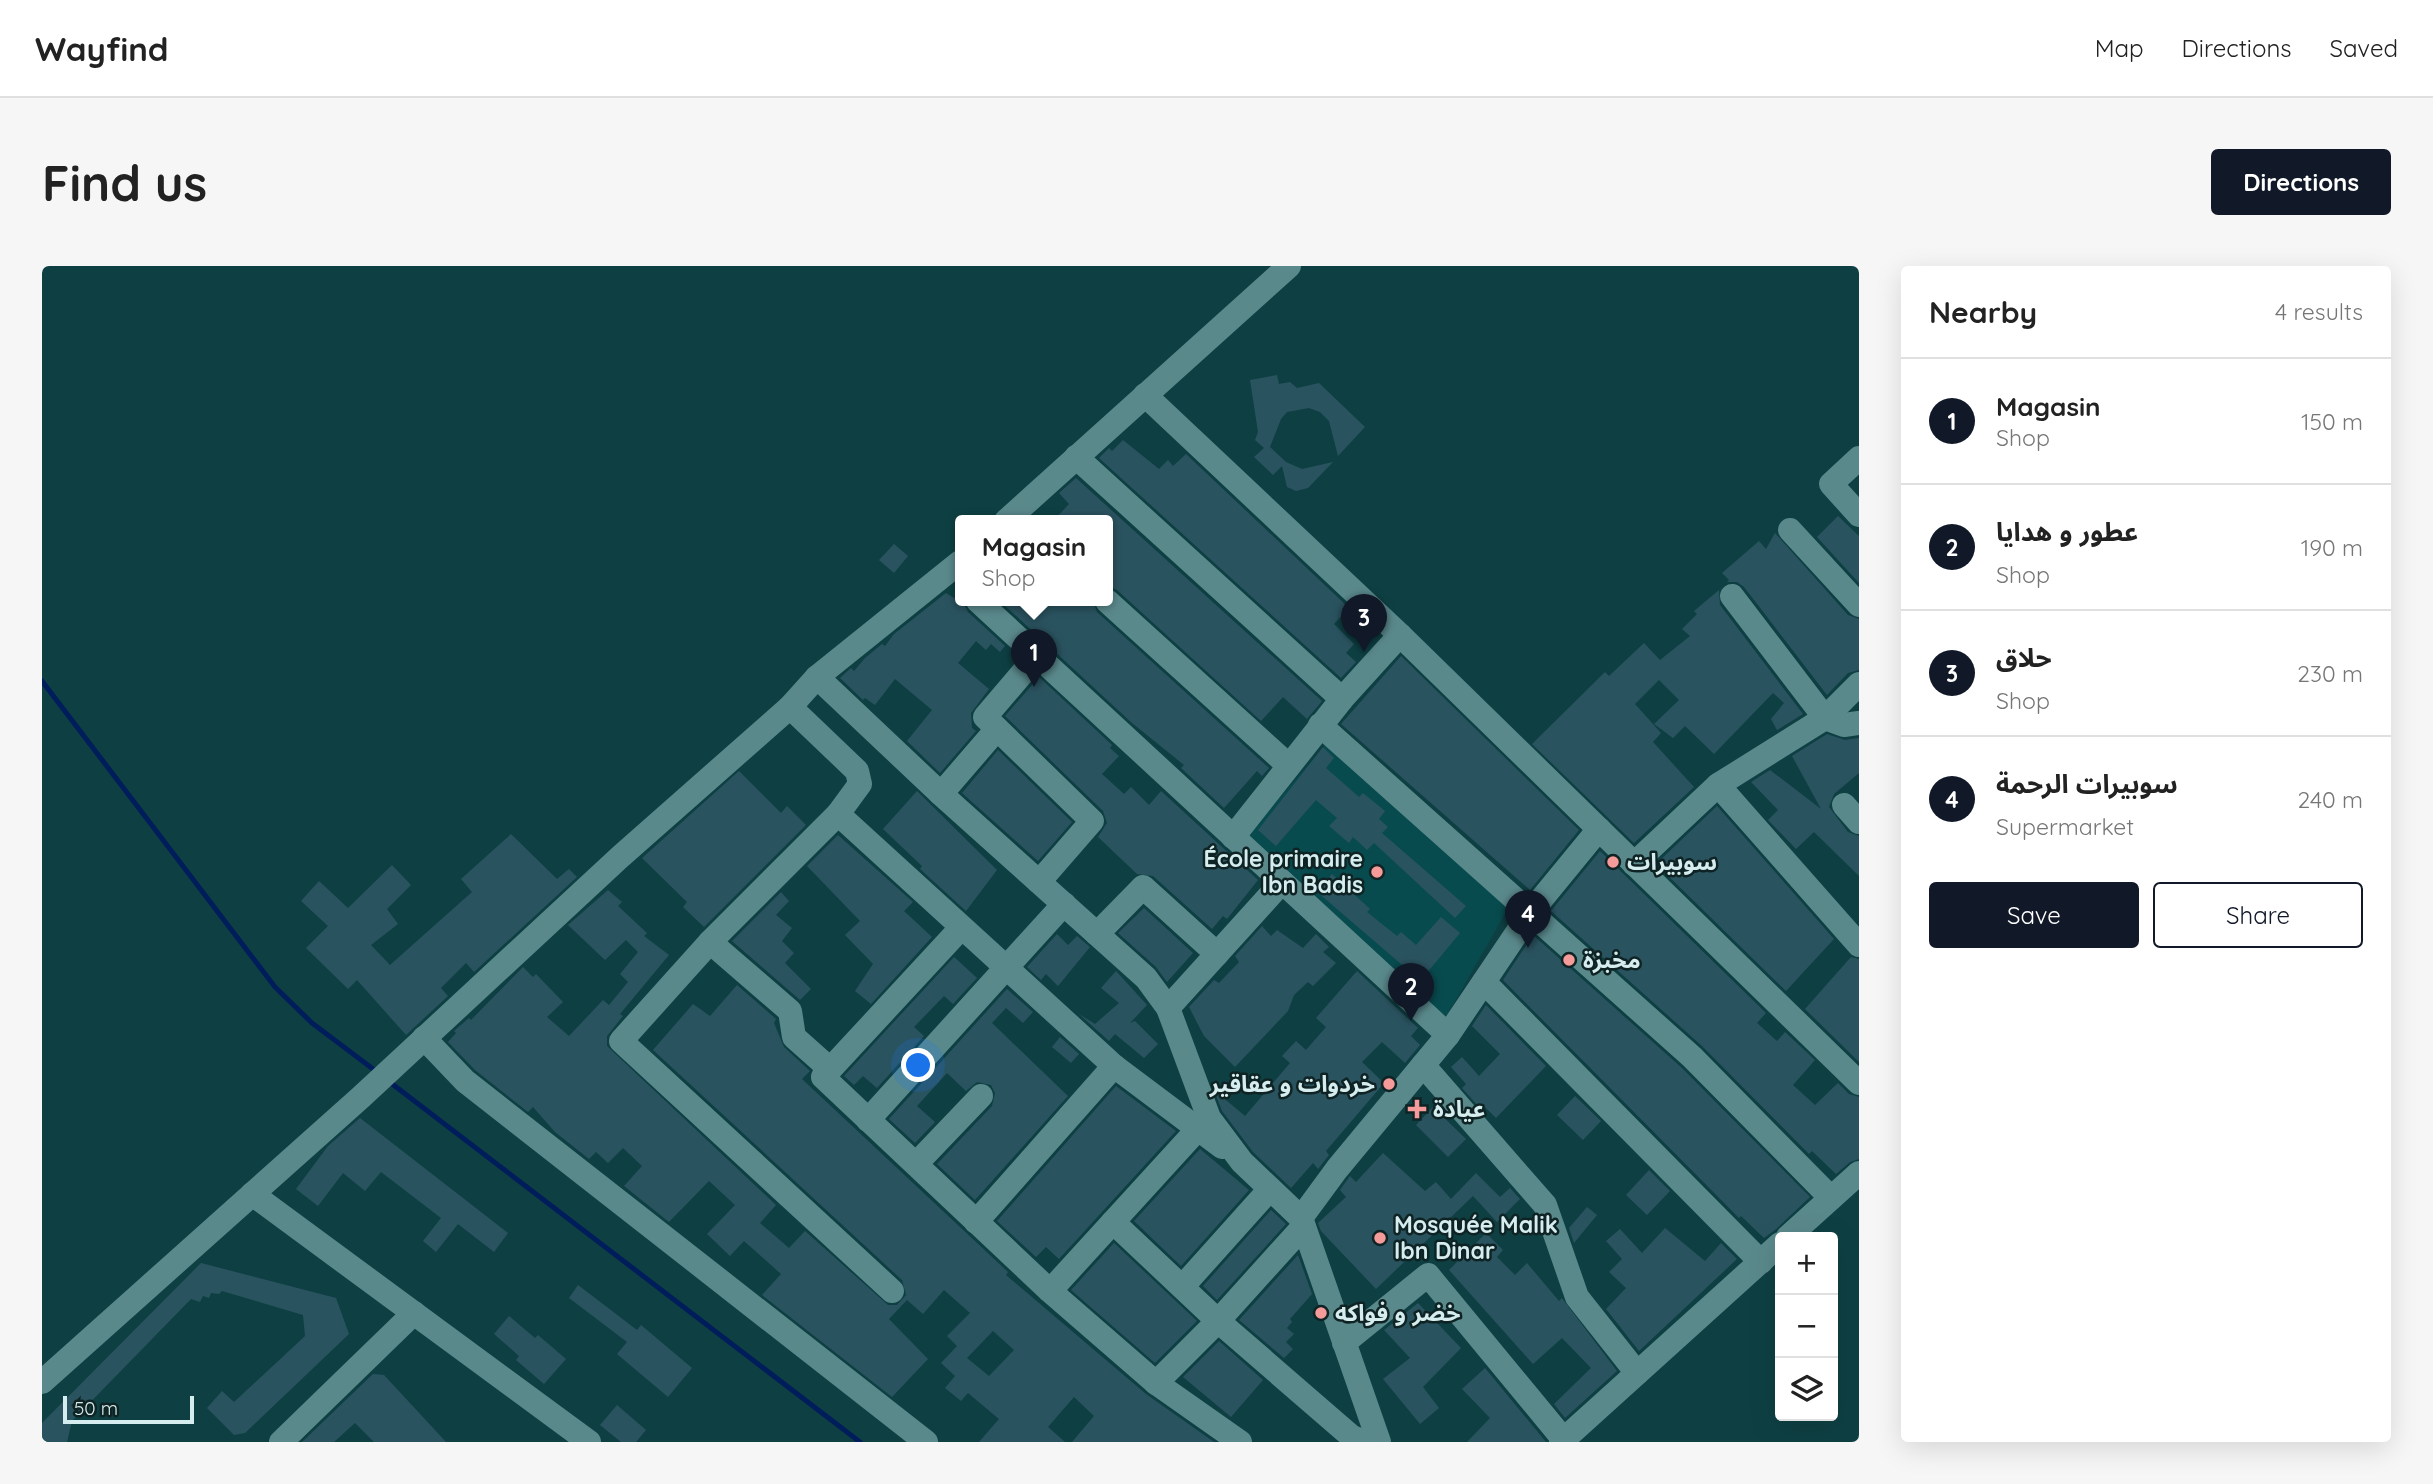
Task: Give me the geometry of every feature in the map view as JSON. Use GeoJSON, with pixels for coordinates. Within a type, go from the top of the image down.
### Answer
{"type":"FeatureCollection","features":[{"type":"Feature","properties":{"kind":"street"},"geometry":{"type":"LineString","coordinates":[[1016,515],[1076,457],[1289,266]]}},
{"type":"Feature","properties":{"kind":"street"},"geometry":{"type":"LineString","coordinates":[[1145,395],[1400,635],[1859,1083]]}},
{"type":"Feature","properties":{"kind":"street"},"geometry":{"type":"LineString","coordinates":[[1076,457],[1342,698]]}},
{"type":"Feature","properties":{"kind":"street"},"geometry":{"type":"LineString","coordinates":[[1859,458],[1831,484],[1859,515]]}},
{"type":"Feature","properties":{"kind":"street"},"geometry":{"type":"LineString","coordinates":[[1790,530],[1859,605]]}},
{"type":"Feature","properties":{"kind":"street"},"geometry":{"type":"LineString","coordinates":[[42,1382],[360,1098],[790,707],[817,677],[955,575]]}},
{"type":"Feature","properties":{"kind":"street"},"geometry":{"type":"LineString","coordinates":[[1732,596],[1825,718],[1844,725],[1859,723]]}},
{"type":"Feature","properties":{"kind":"street"},"geometry":{"type":"LineString","coordinates":[[983,606],[1448,1035]]}},
{"type":"Feature","properties":{"kind":"street"},"geometry":{"type":"LineString","coordinates":[[1113,606],[1288,765]]}},
{"type":"Feature","properties":{"kind":"street"},"geometry":{"type":"LineString","coordinates":[[1233,838],[1342,698],[1400,635]]}},
{"type":"Feature","properties":{"kind":"street"},"geometry":{"type":"LineString","coordinates":[[1037,656],[985,717],[1092,821],[1039,882]]}},
{"type":"Feature","properties":{"kind":"street"},"geometry":{"type":"LineString","coordinates":[[817,677],[941,794],[1146,978],[1168,1008],[1209,1118],[1242,1162]]}},
{"type":"Feature","properties":{"kind":"street"},"geometry":{"type":"LineString","coordinates":[[1634,864],[1718,785],[1825,718],[1859,684]]}},
{"type":"Feature","properties":{"kind":"street"},"geometry":{"type":"LineString","coordinates":[[790,707],[857,771],[860,784],[838,814],[710,942],[621,1041],[892,1291]]}},
{"type":"Feature","properties":{"kind":"street"},"geometry":{"type":"LineString","coordinates":[[1320,726],[1692,1057],[1831,1198]]}},
{"type":"Feature","properties":{"kind":"street"},"geometry":{"type":"LineString","coordinates":[[941,794],[997,729]]}},
{"type":"Feature","properties":{"kind":"street"},"geometry":{"type":"LineString","coordinates":[[1718,785],[1859,944]]}},
{"type":"Feature","properties":{"kind":"street"},"geometry":{"type":"LineString","coordinates":[[838,814],[1114,1066],[1242,1162],[1302,1223],[1379,1442]]}},
{"type":"Feature","properties":{"kind":"street"},"geometry":{"type":"LineString","coordinates":[[1156,1384],[1218,1321],[1302,1223],[1337,1169],[1448,1035],[1531,912],[1599,829]]}},
{"type":"Feature","properties":{"kind":"street"},"geometry":{"type":"LineString","coordinates":[[1168,1008],[1282,882]]}},
{"type":"Feature","properties":{"kind":"street"},"geometry":{"type":"LineString","coordinates":[[1097,934],[1143,887],[1217,954]]}},
{"type":"Feature","properties":{"kind":"street"},"geometry":{"type":"LineString","coordinates":[[868,1119],[1064,904]]}},
{"type":"Feature","properties":{"kind":"street"},"geometry":{"type":"LineString","coordinates":[[961,928],[823,1077],[1050,1291],[1156,1384],[1240,1442]]}},
{"type":"Feature","properties":{"kind":"street"},"geometry":{"type":"LineString","coordinates":[[710,942],[790,1011],[794,1037],[830,1069]]}},
{"type":"Feature","properties":{"kind":"street"},"geometry":{"type":"LineString","coordinates":[[1484,982],[1761,1262]]}},
{"type":"Feature","properties":{"kind":"street"},"geometry":{"type":"LineString","coordinates":[[424,1038],[465,1082],[926,1442]]}},
{"type":"Feature","properties":{"kind":"street"},"geometry":{"type":"LineString","coordinates":[[1423,1065],[1545,1205],[1577,1297],[1637,1373]]}},
{"type":"Feature","properties":{"kind":"street"},"geometry":{"type":"LineString","coordinates":[[976,1222],[1114,1066]]}},
{"type":"Feature","properties":{"kind":"street"},"geometry":{"type":"LineString","coordinates":[[916,1164],[981,1096]]}},
{"type":"Feature","properties":{"kind":"street"},"geometry":{"type":"LineString","coordinates":[[1050,1291],[1197,1130]]}},
{"type":"Feature","properties":{"kind":"street"},"geometry":{"type":"LineString","coordinates":[[1794,1232],[1859,1173]]}},
{"type":"Feature","properties":{"kind":"street"},"geometry":{"type":"LineString","coordinates":[[1183,1286],[1270,1189]]}},
{"type":"Feature","properties":{"kind":"street"},"geometry":{"type":"LineString","coordinates":[[252,1194],[589,1442]]}},
{"type":"Feature","properties":{"kind":"street"},"geometry":{"type":"LineString","coordinates":[[1113,1222],[1218,1321],[1352,1437],[1365,1442]]}},
{"type":"Feature","properties":{"kind":"street"},"geometry":{"type":"LineString","coordinates":[[1344,1343],[1427,1275],[1562,1441],[1775,1249]]}},
{"type":"Feature","properties":{"kind":"street"},"geometry":{"type":"LineString","coordinates":[[281,1442],[414,1313]]}},
{"type":"Feature","properties":{"kind":"shaded area","name":"École primaire Ibn Badis"},"geometry":{"type":"Polygon","coordinates":[[[1327,743],[1510,905],[1447,1015],[1433,1012],[1245,838],[1327,743]]]}},
{"type":"Feature","properties":{"kind":"building"},"geometry":{"type":"Polygon","coordinates":[[[1277,375],[1279,384],[1290,382],[1297,388],[1319,383],[1365,427],[1338,456],[1329,421],[1320,412],[1309,408],[1287,412],[1281,419],[1270,447],[1286,462],[1302,469],[1333,462],[1308,488],[1296,491],[1287,487],[1282,466],[1273,475],[1254,457],[1264,448],[1255,440],[1258,432],[1250,380],[1277,375]]]}},
{"type":"Feature","properties":{"kind":"building"},"geometry":{"type":"Polygon","coordinates":[[[1123,440],[1159,469],[1168,460],[1173,466],[1186,454],[1349,608],[1334,624],[1354,644],[1346,653],[1356,662],[1341,678],[1099,458],[1109,448],[1112,451],[1123,440]]]}},
{"type":"Feature","properties":{"kind":"building"},"geometry":{"type":"Polygon","coordinates":[[[1076,478],[1322,701],[1307,719],[1283,697],[1261,721],[1113,588],[1113,515],[1059,515],[1069,504],[1059,493],[1076,478]]]}},
{"type":"Feature","properties":{"kind":"building"},"geometry":{"type":"Polygon","coordinates":[[[1838,516],[1859,536],[1859,583],[1817,537],[1838,516]]]}},
{"type":"Feature","properties":{"kind":"building"},"geometry":{"type":"Polygon","coordinates":[[[1775,533],[1848,615],[1859,619],[1859,670],[1848,673],[1827,695],[1744,587],[1737,582],[1727,582],[1729,580],[1722,573],[1759,541],[1766,549],[1775,533]]]}},
{"type":"Feature","properties":{"kind":"building"},"geometry":{"type":"Polygon","coordinates":[[[894,544],[908,556],[894,573],[879,560],[894,544]]]}},
{"type":"Feature","properties":{"kind":"building"},"geometry":{"type":"Polygon","coordinates":[[[1719,590],[1720,605],[1803,714],[1777,730],[1771,719],[1784,703],[1773,693],[1714,754],[1685,726],[1673,738],[1654,724],[1679,700],[1659,680],[1635,704],[1661,733],[1653,742],[1694,787],[1634,843],[1532,744],[1605,672],[1609,676],[1644,643],[1660,660],[1690,636],[1682,629],[1697,614],[1694,611],[1719,590]]]}},
{"type":"Feature","properties":{"kind":"building"},"geometry":{"type":"Polygon","coordinates":[[[946,593],[955,598],[955,606],[965,606],[968,612],[1005,646],[1000,652],[991,644],[986,650],[976,641],[958,663],[989,689],[971,713],[972,728],[976,731],[940,773],[907,741],[932,710],[895,679],[875,705],[865,698],[863,700],[840,678],[851,668],[854,671],[882,644],[885,646],[894,634],[946,593]]]}},
{"type":"Feature","properties":{"kind":"building"},"geometry":{"type":"Polygon","coordinates":[[[1005,606],[1095,606],[1097,612],[1269,768],[1262,776],[1257,771],[1224,808],[1181,768],[1184,765],[1132,723],[1005,606]]]}},
{"type":"Feature","properties":{"kind":"building"},"geometry":{"type":"Polygon","coordinates":[[[1401,656],[1579,830],[1530,890],[1341,724],[1401,656]]]}},
{"type":"Feature","properties":{"kind":"building"},"geometry":{"type":"Polygon","coordinates":[[[1039,677],[1112,745],[1110,748],[1119,756],[1102,774],[1124,794],[1131,787],[1149,805],[1161,791],[1258,880],[1227,919],[1223,916],[1212,929],[1153,876],[1137,874],[1098,837],[1107,823],[1103,811],[1005,716],[1039,677]]]}},
{"type":"Feature","properties":{"kind":"building"},"geometry":{"type":"Polygon","coordinates":[[[1827,734],[1845,740],[1859,738],[1859,773],[1834,794],[1829,807],[1848,832],[1859,836],[1859,876],[1814,832],[1796,849],[1768,820],[1778,810],[1751,782],[1770,770],[1821,809],[1792,756],[1827,734]]]}},
{"type":"Feature","properties":{"kind":"building"},"geometry":{"type":"Polygon","coordinates":[[[1323,747],[1334,758],[1326,768],[1359,797],[1363,793],[1385,811],[1379,819],[1388,827],[1382,833],[1466,906],[1455,918],[1374,843],[1367,850],[1353,837],[1349,843],[1329,826],[1337,818],[1316,800],[1276,846],[1258,830],[1323,747]]]}},
{"type":"Feature","properties":{"kind":"building"},"geometry":{"type":"Polygon","coordinates":[[[998,750],[1072,822],[1038,861],[962,793],[998,750]]]}},
{"type":"Feature","properties":{"kind":"building"},"geometry":{"type":"Polygon","coordinates":[[[739,771],[781,813],[787,806],[806,825],[704,927],[683,907],[687,902],[642,858],[739,771]]]}},
{"type":"Feature","properties":{"kind":"building"},"geometry":{"type":"Polygon","coordinates":[[[917,791],[997,870],[966,911],[920,869],[922,866],[883,829],[917,791]]]}},
{"type":"Feature","properties":{"kind":"building"},"geometry":{"type":"Polygon","coordinates":[[[1717,806],[1834,939],[1786,991],[1656,864],[1717,806]]]}},
{"type":"Feature","properties":{"kind":"building"},"geometry":{"type":"Polygon","coordinates":[[[511,834],[557,879],[569,869],[577,877],[474,972],[466,963],[441,988],[448,996],[406,1035],[357,980],[348,989],[306,948],[328,926],[301,901],[319,881],[348,908],[392,865],[411,885],[387,909],[398,924],[371,945],[390,965],[472,892],[461,879],[511,834]]]}},
{"type":"Feature","properties":{"kind":"building"},"geometry":{"type":"Polygon","coordinates":[[[838,835],[913,902],[904,911],[932,937],[871,1004],[855,991],[873,964],[845,935],[860,921],[807,866],[838,835]]]}},
{"type":"Feature","properties":{"kind":"building"},"geometry":{"type":"Polygon","coordinates":[[[1600,851],[1766,1013],[1757,1023],[1777,1041],[1785,1032],[1815,1060],[1793,1085],[1815,1105],[1838,1083],[1849,1094],[1859,1097],[1859,1159],[1850,1162],[1836,1174],[1812,1151],[1809,1154],[1702,1046],[1551,911],[1600,851]]]}},
{"type":"Feature","properties":{"kind":"building"},"geometry":{"type":"Polygon","coordinates":[[[1332,874],[1370,909],[1367,912],[1397,936],[1401,932],[1416,945],[1441,917],[1460,933],[1416,986],[1404,974],[1408,970],[1316,891],[1332,874]]]}},
{"type":"Feature","properties":{"kind":"building"},"geometry":{"type":"Polygon","coordinates":[[[608,890],[622,902],[618,906],[647,933],[644,936],[669,955],[620,1014],[623,1016],[607,1036],[607,1046],[776,1205],[760,1223],[789,1248],[805,1231],[888,1305],[897,1305],[906,1295],[902,1280],[653,1050],[693,1004],[710,1016],[737,985],[776,1019],[774,1023],[784,1047],[810,1071],[802,1079],[1008,1272],[1006,1275],[1146,1394],[1214,1442],[1072,1442],[1094,1416],[1074,1397],[1048,1427],[1065,1442],[979,1442],[999,1419],[968,1393],[961,1401],[945,1388],[955,1376],[941,1363],[957,1346],[947,1336],[970,1313],[944,1290],[923,1314],[907,1300],[889,1319],[928,1359],[892,1397],[762,1295],[781,1274],[744,1241],[730,1256],[707,1234],[735,1205],[709,1181],[669,1222],[624,1186],[642,1166],[623,1148],[608,1163],[596,1152],[589,1159],[555,1132],[533,1107],[528,1112],[475,1070],[448,1042],[456,1033],[454,1031],[469,1018],[471,1020],[523,967],[533,977],[536,974],[563,1002],[547,1017],[569,1036],[603,1000],[609,1005],[628,982],[620,974],[638,952],[626,940],[605,960],[568,925],[608,890]],[[993,1331],[967,1358],[989,1376],[1014,1350],[993,1331]]]}},
{"type":"Feature","properties":{"kind":"building"},"geometry":{"type":"Polygon","coordinates":[[[781,892],[789,901],[776,915],[792,928],[782,941],[794,953],[785,963],[811,989],[800,1000],[732,941],[781,892]]]}},
{"type":"Feature","properties":{"kind":"building"},"geometry":{"type":"Polygon","coordinates":[[[1144,908],[1193,953],[1167,982],[1156,967],[1118,933],[1144,908]]]}},
{"type":"Feature","properties":{"kind":"building"},"geometry":{"type":"Polygon","coordinates":[[[1262,926],[1271,936],[1277,930],[1303,948],[1316,934],[1329,947],[1323,952],[1336,963],[1313,986],[1308,982],[1294,995],[1288,1011],[1235,1067],[1204,1036],[1189,1007],[1214,980],[1219,983],[1239,962],[1235,956],[1262,926]]]}},
{"type":"Feature","properties":{"kind":"building"},"geometry":{"type":"Polygon","coordinates":[[[1057,934],[1068,945],[1077,936],[1090,947],[1058,986],[1046,974],[1041,980],[1027,967],[1057,934]]]}},
{"type":"Feature","properties":{"kind":"building"},"geometry":{"type":"Polygon","coordinates":[[[1533,935],[1682,1068],[1810,1197],[1775,1230],[1764,1238],[1741,1216],[1739,1218],[1503,980],[1533,935]]]}},
{"type":"Feature","properties":{"kind":"building"},"geometry":{"type":"Polygon","coordinates":[[[954,957],[977,978],[953,1004],[944,996],[914,1027],[924,1036],[877,1088],[863,1076],[854,1085],[844,1076],[954,957]]]}},
{"type":"Feature","properties":{"kind":"building"},"geometry":{"type":"Polygon","coordinates":[[[1851,957],[1859,959],[1859,1062],[1805,1009],[1851,957]]]}},
{"type":"Feature","properties":{"kind":"building"},"geometry":{"type":"Polygon","coordinates":[[[1116,971],[1147,1005],[1130,1023],[1135,1021],[1158,1044],[1144,1058],[1115,1034],[1109,1041],[1079,1014],[1095,1024],[1119,1003],[1101,988],[1116,971]]]}},
{"type":"Feature","properties":{"kind":"building"},"geometry":{"type":"Polygon","coordinates":[[[1357,971],[1418,1028],[1411,1036],[1420,1045],[1405,1063],[1382,1042],[1362,1062],[1384,1083],[1326,1151],[1329,1155],[1318,1169],[1313,1163],[1291,1188],[1253,1152],[1222,1111],[1214,1090],[1245,1116],[1290,1063],[1282,1056],[1296,1041],[1306,1050],[1326,1027],[1316,1018],[1357,971]]]}},
{"type":"Feature","properties":{"kind":"building"},"geometry":{"type":"Polygon","coordinates":[[[1007,989],[1033,1012],[1023,1023],[1006,1008],[992,1023],[1068,1096],[975,1200],[937,1164],[992,1106],[995,1093],[991,1085],[977,1082],[966,1091],[947,1073],[917,1106],[935,1122],[915,1143],[889,1119],[1007,989]]]}},
{"type":"Feature","properties":{"kind":"building"},"geometry":{"type":"Polygon","coordinates":[[[1486,1005],[1546,1066],[1496,1118],[1482,1104],[1479,1107],[1462,1088],[1466,1084],[1451,1067],[1462,1057],[1479,1076],[1500,1054],[1472,1026],[1486,1005]]]}},
{"type":"Feature","properties":{"kind":"building"},"geometry":{"type":"Polygon","coordinates":[[[1060,1037],[1079,1054],[1071,1063],[1052,1047],[1060,1037]]]}},
{"type":"Feature","properties":{"kind":"building"},"geometry":{"type":"Polygon","coordinates":[[[1116,1086],[1176,1131],[1059,1259],[1046,1247],[1036,1257],[997,1221],[1116,1086]]]}},
{"type":"Feature","properties":{"kind":"building"},"geometry":{"type":"Polygon","coordinates":[[[1575,1096],[1601,1121],[1583,1140],[1557,1115],[1575,1096]]]}},
{"type":"Feature","properties":{"kind":"building"},"geometry":{"type":"Polygon","coordinates":[[[1433,1107],[1466,1139],[1448,1157],[1416,1125],[1433,1107]]]}},
{"type":"Feature","properties":{"kind":"building"},"geometry":{"type":"Polygon","coordinates":[[[360,1118],[508,1233],[494,1252],[458,1224],[436,1252],[423,1241],[441,1218],[381,1172],[365,1191],[343,1173],[318,1206],[296,1189],[328,1146],[360,1118]]]}},
{"type":"Feature","properties":{"kind":"building"},"geometry":{"type":"Polygon","coordinates":[[[1200,1149],[1249,1190],[1181,1266],[1134,1221],[1200,1149]]]}},
{"type":"Feature","properties":{"kind":"building","name":"Mosquée Malik Ibn Dinar"},"geometry":{"type":"Polygon","coordinates":[[[1383,1153],[1425,1191],[1436,1182],[1451,1199],[1476,1173],[1500,1197],[1510,1188],[1520,1199],[1497,1222],[1473,1196],[1376,1289],[1321,1231],[1318,1223],[1346,1197],[1340,1190],[1350,1176],[1356,1182],[1383,1153]]]}},
{"type":"Feature","properties":{"kind":"building"},"geometry":{"type":"Polygon","coordinates":[[[1649,1170],[1670,1191],[1647,1215],[1626,1195],[1649,1170]]]}},
{"type":"Feature","properties":{"kind":"building"},"geometry":{"type":"Polygon","coordinates":[[[1587,1207],[1597,1215],[1574,1243],[1569,1228],[1587,1207]]]}},
{"type":"Feature","properties":{"kind":"building"},"geometry":{"type":"Polygon","coordinates":[[[1271,1210],[1286,1224],[1217,1300],[1203,1286],[1271,1210]]]}},
{"type":"Feature","properties":{"kind":"building"},"geometry":{"type":"Polygon","coordinates":[[[1665,1228],[1705,1261],[1721,1243],[1737,1259],[1639,1351],[1606,1309],[1626,1288],[1609,1272],[1622,1259],[1606,1241],[1620,1229],[1642,1253],[1665,1228]]]}},
{"type":"Feature","properties":{"kind":"building"},"geometry":{"type":"Polygon","coordinates":[[[1486,1233],[1503,1250],[1497,1257],[1515,1275],[1527,1263],[1559,1301],[1562,1298],[1617,1371],[1565,1418],[1554,1404],[1591,1368],[1562,1338],[1533,1364],[1449,1270],[1486,1233]]]}},
{"type":"Feature","properties":{"kind":"building"},"geometry":{"type":"Polygon","coordinates":[[[1114,1243],[1197,1321],[1155,1363],[1071,1290],[1114,1243]]]}},
{"type":"Feature","properties":{"kind":"building"},"geometry":{"type":"Polygon","coordinates":[[[1298,1255],[1312,1294],[1290,1319],[1292,1322],[1287,1328],[1294,1334],[1286,1342],[1293,1349],[1284,1358],[1239,1320],[1298,1255]]]}},
{"type":"Feature","properties":{"kind":"building"},"geometry":{"type":"Polygon","coordinates":[[[201,1263],[336,1298],[349,1334],[245,1433],[234,1435],[207,1408],[222,1391],[234,1402],[305,1336],[303,1315],[222,1291],[219,1294],[211,1293],[209,1298],[203,1296],[200,1302],[191,1299],[72,1421],[67,1442],[42,1442],[42,1423],[201,1263]]]}},
{"type":"Feature","properties":{"kind":"building"},"geometry":{"type":"Polygon","coordinates":[[[578,1285],[637,1330],[641,1325],[692,1368],[668,1397],[617,1354],[627,1342],[569,1298],[578,1285]]]}},
{"type":"Feature","properties":{"kind":"building"},"geometry":{"type":"Polygon","coordinates":[[[1418,1303],[1461,1348],[1423,1387],[1439,1408],[1420,1424],[1383,1379],[1410,1358],[1384,1330],[1418,1303]]]}},
{"type":"Feature","properties":{"kind":"building"},"geometry":{"type":"Polygon","coordinates":[[[509,1316],[535,1338],[538,1335],[566,1359],[544,1384],[516,1360],[519,1356],[494,1334],[509,1316]]]}},
{"type":"Feature","properties":{"kind":"building"},"geometry":{"type":"Polygon","coordinates":[[[1219,1341],[1263,1380],[1231,1417],[1183,1377],[1219,1341]]]}},
{"type":"Feature","properties":{"kind":"building"},"geometry":{"type":"Polygon","coordinates":[[[1485,1368],[1546,1442],[1467,1442],[1490,1418],[1462,1389],[1485,1368]]]}},
{"type":"Feature","properties":{"kind":"building"},"geometry":{"type":"Polygon","coordinates":[[[373,1374],[384,1375],[446,1442],[374,1442],[355,1423],[334,1442],[302,1442],[373,1374]]]}},
{"type":"Feature","properties":{"kind":"building"},"geometry":{"type":"Polygon","coordinates":[[[617,1405],[646,1430],[636,1442],[621,1442],[600,1425],[617,1405]]]}},
{"type":"Feature","properties":{"kind":"waterway"},"geometry":{"type":"LineString","coordinates":[[42,681],[275,987],[312,1023],[377,1072]]}},
{"type":"Feature","properties":{"kind":"waterway"},"geometry":{"type":"LineString","coordinates":[[387,1080],[860,1442]]}},
{"type":"Feature","properties":{"kind":"place","name":"حلاق"},"geometry":{"type":"Point","coordinates":[1364,652]}},
{"type":"Feature","properties":{"kind":"place","name":"Magasin"},"geometry":{"type":"Point","coordinates":[1034,687]}},
{"type":"Feature","properties":{"kind":"place","name":"سوبيرات"},"geometry":{"type":"Point","coordinates":[1613,862]}},
{"type":"Feature","properties":{"kind":"place","name":"École primaire Ibn Badis"},"geometry":{"type":"Point","coordinates":[1377,872]}},
{"type":"Feature","properties":{"kind":"place","name":"سوبيرات الرحمة"},"geometry":{"type":"Point","coordinates":[1528,948]}},
{"type":"Feature","properties":{"kind":"place","name":"مخبزة"},"geometry":{"type":"Point","coordinates":[1569,960]}},
{"type":"Feature","properties":{"kind":"place","name":"عطور و هدايا"},"geometry":{"type":"Point","coordinates":[1411,1021]}},
{"type":"Feature","properties":{"kind":"place","name":"خردوات و عقاقير"},"geometry":{"type":"Point","coordinates":[1389,1084]}},
{"type":"Feature","properties":{"kind":"place","name":"عيادة"},"geometry":{"type":"Point","coordinates":[1417,1109]}},
{"type":"Feature","properties":{"kind":"place","name":"Mosquée Malik Ibn Dinar"},"geometry":{"type":"Point","coordinates":[1380,1238]}},
{"type":"Feature","properties":{"kind":"place","name":"خضر و فواكه"},"geometry":{"type":"Point","coordinates":[1321,1313]}}]}
